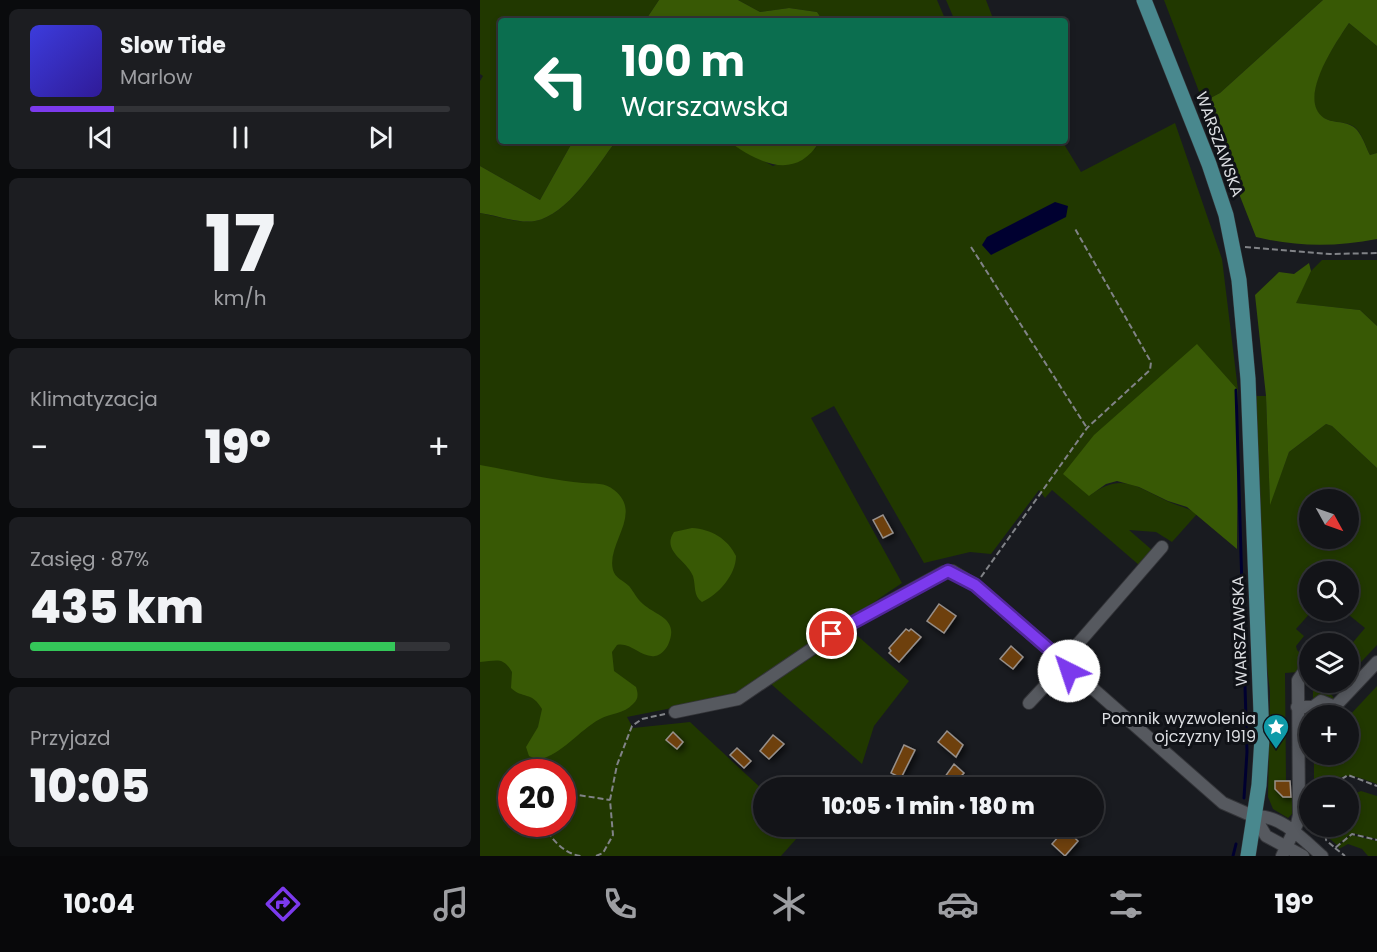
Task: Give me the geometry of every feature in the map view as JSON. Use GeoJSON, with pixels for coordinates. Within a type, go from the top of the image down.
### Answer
{"type":"FeatureCollection","features":[{"type":"Feature","properties":{"kind":"main road","name":"WARSZAWSKA"},"geometry":{"type":"LineString","coordinates":[[1144,0],[1195,125],[1226,214],[1244,315],[1261,704],[1261,759],[1248,856]]}},
{"type":"Feature","properties":{"kind":"street"},"geometry":{"type":"LineString","coordinates":[[1029,703],[1067,665],[1162,547]]}},
{"type":"Feature","properties":{"kind":"street"},"geometry":{"type":"LineString","coordinates":[[675,712],[738,699],[821,641],[944,572],[952,571],[975,585],[1225,804],[1255,817],[1270,818],[1322,856]]}},
{"type":"Feature","properties":{"kind":"street"},"geometry":{"type":"LineString","coordinates":[[1297,708],[1313,707],[1317,712],[1326,715],[1377,662]]}},
{"type":"Feature","properties":{"kind":"street"},"geometry":{"type":"LineString","coordinates":[[1285,851],[1299,815],[1297,708],[1299,676]]}},
{"type":"Feature","properties":{"kind":"street"},"geometry":{"type":"LineString","coordinates":[[1255,817],[1266,836],[1285,851],[1303,856]]}},
{"type":"Feature","properties":{"kind":"path"},"geometry":{"type":"LineString","coordinates":[[975,585],[1087,428],[1150,370],[1152,362],[1074,227]]}},
{"type":"Feature","properties":{"kind":"path"},"geometry":{"type":"LineString","coordinates":[[1233,246],[1330,254],[1377,254]]}},
{"type":"Feature","properties":{"kind":"path"},"geometry":{"type":"LineString","coordinates":[[971,247],[1087,428]]}},
{"type":"Feature","properties":{"kind":"path"},"geometry":{"type":"LineString","coordinates":[[596,856],[603,853],[614,835],[609,800],[617,765],[632,726],[642,719],[675,712]]}},
{"type":"Feature","properties":{"kind":"path"},"geometry":{"type":"LineString","coordinates":[[1359,779],[1377,786]]}},
{"type":"Feature","properties":{"kind":"path"},"geometry":{"type":"LineString","coordinates":[[576,795],[609,800]]}},
{"type":"Feature","properties":{"kind":"path"},"geometry":{"type":"LineString","coordinates":[[1335,848],[1352,834],[1377,840]]}},
{"type":"Feature","properties":{"kind":"path"},"geometry":{"type":"LineString","coordinates":[[552,837],[555,842],[575,855],[581,856]]}},
{"type":"Feature","properties":{"kind":"path"},"geometry":{"type":"LineString","coordinates":[[1326,837],[1326,840],[1345,856]]}},
{"type":"Feature","properties":{"kind":"green space"},"geometry":{"type":"Polygon","coordinates":[[[480,0],[659,0],[647,18],[498,18],[498,144],[571,144],[540,200],[480,166],[480,81],[483,76],[480,74],[480,0]]]}},
{"type":"Feature","properties":{"kind":"green space"},"geometry":{"type":"Polygon","coordinates":[[[659,0],[738,0],[760,12],[789,8],[817,12],[821,18],[647,18],[659,0]]]}},
{"type":"Feature","properties":{"kind":"green space"},"geometry":{"type":"Polygon","coordinates":[[[738,0],[937,0],[945,18],[821,18],[817,12],[789,8],[760,12],[738,0]]]}},
{"type":"Feature","properties":{"kind":"green space"},"geometry":{"type":"Polygon","coordinates":[[[946,0],[986,0],[993,18],[954,18],[946,0]]]}},
{"type":"Feature","properties":{"kind":"green space"},"geometry":{"type":"Polygon","coordinates":[[[1164,0],[1323,0],[1220,93],[1203,102],[1164,0]]]}},
{"type":"Feature","properties":{"kind":"green space"},"geometry":{"type":"Polygon","coordinates":[[[1323,0],[1377,0],[1377,46],[1349,23],[1328,56],[1316,84],[1314,98],[1317,109],[1324,118],[1354,127],[1370,155],[1377,153],[1377,239],[1316,245],[1286,243],[1256,237],[1203,102],[1220,93],[1323,0]]]}},
{"type":"Feature","properties":{"kind":"green space"},"geometry":{"type":"Polygon","coordinates":[[[1349,23],[1377,46],[1377,153],[1370,155],[1357,130],[1348,124],[1324,118],[1316,109],[1314,98],[1321,70],[1349,23]]]}},
{"type":"Feature","properties":{"kind":"green space"},"geometry":{"type":"Polygon","coordinates":[[[1175,123],[1222,259],[1238,390],[1197,345],[1089,496],[1110,485],[1128,484],[1197,514],[1172,542],[1156,532],[1129,530],[1152,550],[1139,565],[1052,490],[1045,498],[1039,490],[991,554],[970,552],[924,563],[834,406],[811,418],[902,583],[737,695],[627,717],[633,728],[690,722],[753,781],[753,837],[798,837],[781,856],[480,856],[480,213],[522,221],[535,221],[547,217],[570,200],[581,188],[614,144],[733,144],[773,166],[815,149],[818,144],[1064,144],[1081,172],[1175,123]]]}},
{"type":"Feature","properties":{"kind":"green space"},"geometry":{"type":"Polygon","coordinates":[[[571,144],[614,144],[570,200],[547,217],[529,222],[480,213],[480,166],[540,200],[571,144]]]}},
{"type":"Feature","properties":{"kind":"green space"},"geometry":{"type":"Polygon","coordinates":[[[732,144],[818,144],[810,154],[788,165],[776,165],[764,161],[732,144]]]}},
{"type":"Feature","properties":{"kind":"green space"},"geometry":{"type":"Polygon","coordinates":[[[1322,260],[1377,260],[1377,326],[1360,310],[1295,303],[1311,271],[1322,260]]]}},
{"type":"Feature","properties":{"kind":"green space"},"geometry":{"type":"Polygon","coordinates":[[[1309,263],[1311,271],[1296,303],[1360,310],[1377,326],[1377,468],[1332,426],[1326,424],[1289,452],[1270,505],[1266,396],[1255,295],[1279,272],[1294,274],[1309,263]]]}},
{"type":"Feature","properties":{"kind":"green space"},"geometry":{"type":"Polygon","coordinates":[[[1197,344],[1238,390],[1237,549],[1187,507],[1139,487],[1117,481],[1106,484],[1089,496],[1063,474],[1094,435],[1197,344]]]}},
{"type":"Feature","properties":{"kind":"green space"},"geometry":{"type":"Polygon","coordinates":[[[1256,396],[1266,396],[1270,503],[1289,452],[1326,424],[1332,426],[1377,468],[1377,645],[1359,664],[1359,635],[1365,628],[1356,621],[1359,621],[1359,561],[1299,561],[1299,621],[1303,621],[1296,629],[1301,633],[1296,646],[1299,652],[1299,670],[1285,673],[1286,781],[1275,781],[1275,789],[1283,797],[1292,797],[1294,812],[1288,818],[1273,809],[1268,797],[1270,692],[1265,649],[1256,396]]]}},
{"type":"Feature","properties":{"kind":"green space"},"geometry":{"type":"Polygon","coordinates":[[[480,465],[557,480],[611,487],[622,499],[626,509],[612,560],[614,573],[629,586],[643,604],[665,619],[671,629],[668,645],[663,652],[657,655],[645,655],[622,645],[617,645],[612,652],[614,671],[636,687],[638,696],[636,700],[626,710],[592,724],[555,753],[536,759],[529,756],[526,747],[538,727],[542,709],[531,697],[511,688],[512,672],[509,667],[499,661],[480,662],[480,465]]]}},
{"type":"Feature","properties":{"kind":"green space"},"geometry":{"type":"Polygon","coordinates":[[[692,528],[706,530],[718,536],[736,556],[733,570],[725,584],[714,595],[702,602],[696,594],[690,570],[676,555],[671,545],[674,532],[692,528]]]}},
{"type":"Feature","properties":{"kind":"green space"},"geometry":{"type":"Polygon","coordinates":[[[852,631],[909,681],[874,726],[862,764],[771,684],[852,631]]]}},
{"type":"Feature","properties":{"kind":"green space"},"geometry":{"type":"Polygon","coordinates":[[[1377,686],[1377,784],[1352,776],[1314,777],[1314,765],[1359,765],[1359,705],[1377,686]]]}},
{"type":"Feature","properties":{"kind":"green space"},"geometry":{"type":"Polygon","coordinates":[[[1313,693],[1332,693],[1335,700],[1313,699],[1313,693]]]}},
{"type":"Feature","properties":{"kind":"green space"},"geometry":{"type":"Polygon","coordinates":[[[1359,792],[1377,796],[1377,839],[1359,835],[1359,792]]]}},
{"type":"Feature","properties":{"kind":"green space"},"geometry":{"type":"Polygon","coordinates":[[[1330,837],[1347,837],[1337,845],[1330,837]]]}},
{"type":"Feature","properties":{"kind":"green space"},"geometry":{"type":"Polygon","coordinates":[[[1349,837],[1377,841],[1377,856],[1368,856],[1362,849],[1348,844],[1339,849],[1338,846],[1349,837]]]}},
{"type":"Feature","properties":{"kind":"shaded area"},"geometry":{"type":"Polygon","coordinates":[[[1055,202],[1068,206],[1066,217],[991,255],[982,245],[987,237],[1055,202]]]}},
{"type":"Feature","properties":{"kind":"building"},"geometry":{"type":"Polygon","coordinates":[[[883,515],[893,533],[883,538],[873,520],[883,515]]]}},
{"type":"Feature","properties":{"kind":"building"},"geometry":{"type":"Polygon","coordinates":[[[939,604],[956,616],[944,633],[927,621],[939,604]]]}},
{"type":"Feature","properties":{"kind":"building"},"geometry":{"type":"Polygon","coordinates":[[[906,629],[909,631],[911,629],[921,637],[899,662],[889,653],[891,651],[889,648],[906,629]]]}},
{"type":"Feature","properties":{"kind":"building"},"geometry":{"type":"Polygon","coordinates":[[[1011,646],[1023,657],[1013,669],[1000,659],[1011,646]]]}},
{"type":"Feature","properties":{"kind":"building"},"geometry":{"type":"Polygon","coordinates":[[[947,731],[963,745],[956,757],[938,742],[947,731]]]}},
{"type":"Feature","properties":{"kind":"building"},"geometry":{"type":"Polygon","coordinates":[[[673,732],[683,742],[677,749],[666,740],[673,732]]]}},
{"type":"Feature","properties":{"kind":"building"},"geometry":{"type":"Polygon","coordinates":[[[773,735],[784,744],[769,759],[760,751],[773,735]]]}},
{"type":"Feature","properties":{"kind":"building"},"geometry":{"type":"Polygon","coordinates":[[[904,745],[915,750],[902,777],[891,773],[904,745]]]}},
{"type":"Feature","properties":{"kind":"building"},"geometry":{"type":"Polygon","coordinates":[[[737,748],[751,761],[744,768],[730,755],[737,748]]]}},
{"type":"Feature","properties":{"kind":"building"},"geometry":{"type":"Polygon","coordinates":[[[954,764],[964,773],[960,777],[945,777],[954,764]]]}},
{"type":"Feature","properties":{"kind":"building"},"geometry":{"type":"Polygon","coordinates":[[[1275,781],[1290,781],[1291,797],[1283,797],[1275,789],[1275,781]]]}},
{"type":"Feature","properties":{"kind":"building"},"geometry":{"type":"Polygon","coordinates":[[[1058,837],[1074,837],[1078,841],[1065,856],[1052,844],[1058,837]]]}},
{"type":"Feature","properties":{"kind":"waterway"},"geometry":{"type":"LineString","coordinates":[[1236,390],[1247,752],[1244,798]]}},
{"type":"Feature","properties":{"kind":"waterway"},"geometry":{"type":"LineString","coordinates":[[1233,856],[1236,844]]}},
{"type":"Feature","properties":{"kind":"place","name":"Pomnik wyzwolenia ojczyzny 1919"},"geometry":{"type":"Point","coordinates":[1276,750]}},
{"type":"Feature","properties":{"kind":"route"},"geometry":{"type":"LineString","coordinates":[[832,634],[944,572],[952,571],[975,585],[1072,669],[1069,671]]}}]}
